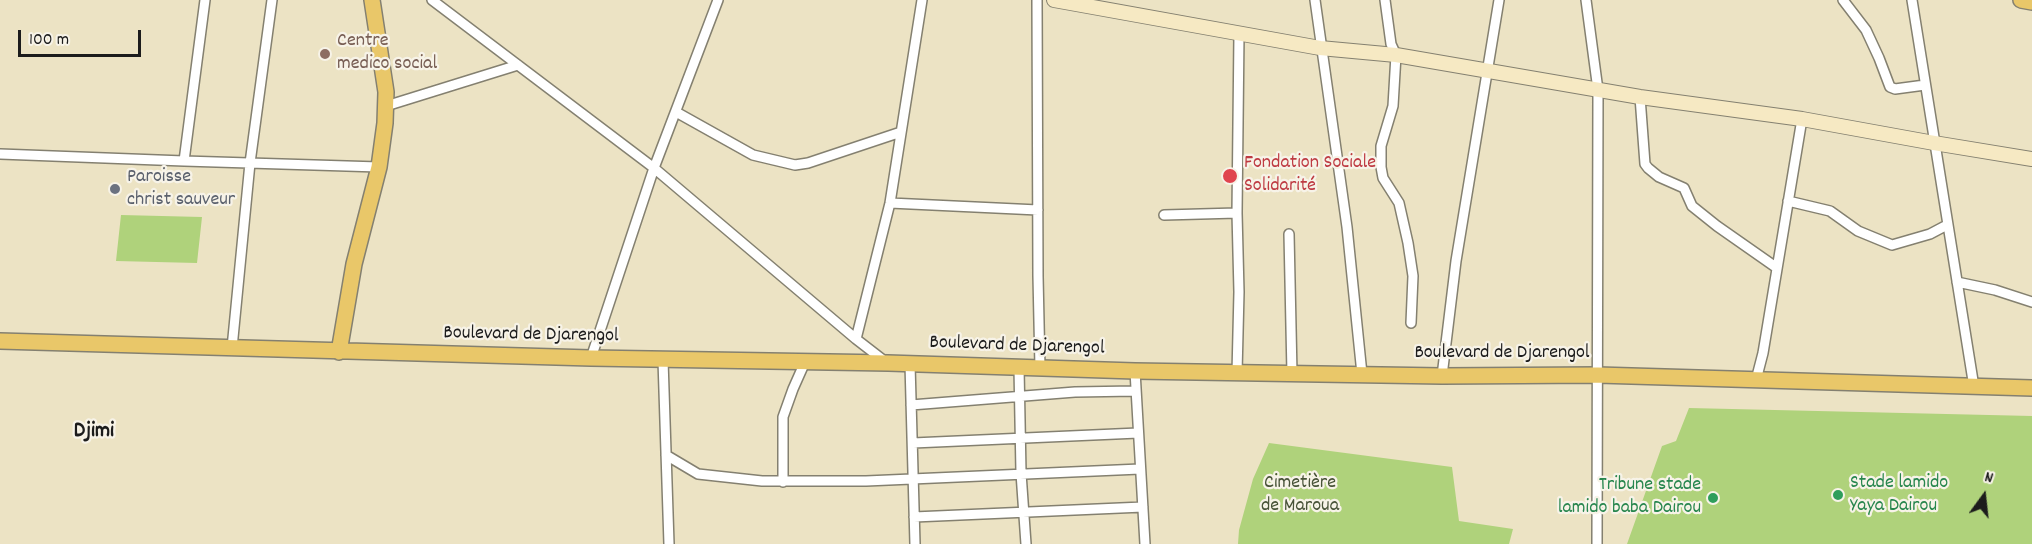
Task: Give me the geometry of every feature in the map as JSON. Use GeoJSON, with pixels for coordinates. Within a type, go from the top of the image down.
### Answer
{"type":"FeatureCollection","features":[{"type":"Feature","properties":{"kind":"main road"},"geometry":{"type":"LineString","coordinates":[[339,352],[354,264],[379,167],[386,106],[386,92],[372,0]]}},
{"type":"Feature","properties":{"kind":"main road"},"geometry":{"type":"LineString","coordinates":[[1054,0],[1320,48],[1396,55],[1640,97],[1802,118],[2032,159]]}},
{"type":"Feature","properties":{"kind":"main road"},"geometry":{"type":"LineString","coordinates":[[2022,0],[2032,2]]}},
{"type":"Feature","properties":{"kind":"main road","name":"Boulevard de Djarengol"},"geometry":{"type":"LineString","coordinates":[[0,341],[339,352],[888,363],[1135,371],[1442,376],[1598,375],[2032,388]]}},
{"type":"Feature","properties":{"kind":"street"},"geometry":{"type":"LineString","coordinates":[[184,161],[205,0]]}},
{"type":"Feature","properties":{"kind":"street"},"geometry":{"type":"LineString","coordinates":[[232,348],[250,163],[272,0]]}},
{"type":"Feature","properties":{"kind":"street"},"geometry":{"type":"LineString","coordinates":[[432,0],[654,168],[856,339],[888,363]]}},
{"type":"Feature","properties":{"kind":"street"},"geometry":{"type":"LineString","coordinates":[[591,358],[654,168],[718,0]]}},
{"type":"Feature","properties":{"kind":"street"},"geometry":{"type":"LineString","coordinates":[[856,339],[890,203],[922,0]]}},
{"type":"Feature","properties":{"kind":"street"},"geometry":{"type":"LineString","coordinates":[[1037,0],[1040,368]]}},
{"type":"Feature","properties":{"kind":"street"},"geometry":{"type":"LineString","coordinates":[[1315,0],[1347,227],[1362,374]]}},
{"type":"Feature","properties":{"kind":"street"},"geometry":{"type":"LineString","coordinates":[[1385,0],[1390,38],[1396,55],[1393,106],[1381,146],[1381,167],[1383,178],[1399,203],[1408,243],[1413,276],[1411,323]]}},
{"type":"Feature","properties":{"kind":"street"},"geometry":{"type":"LineString","coordinates":[[1442,376],[1456,261],[1499,0]]}},
{"type":"Feature","properties":{"kind":"street"},"geometry":{"type":"LineString","coordinates":[[1586,0],[1598,90],[1597,544]]}},
{"type":"Feature","properties":{"kind":"street"},"geometry":{"type":"LineString","coordinates":[[1843,0],[1866,30],[1890,87],[1895,89],[1925,85]]}},
{"type":"Feature","properties":{"kind":"street"},"geometry":{"type":"LineString","coordinates":[[1912,0],[1974,387]]}},
{"type":"Feature","properties":{"kind":"street"},"geometry":{"type":"LineString","coordinates":[[1237,373],[1239,34]]}},
{"type":"Feature","properties":{"kind":"street"},"geometry":{"type":"LineString","coordinates":[[386,106],[518,65]]}},
{"type":"Feature","properties":{"kind":"street"},"geometry":{"type":"LineString","coordinates":[[1640,97],[1645,164],[1648,168],[1659,177],[1684,188],[1692,206],[1777,268]]}},
{"type":"Feature","properties":{"kind":"street"},"geometry":{"type":"LineString","coordinates":[[676,112],[753,155],[795,165],[808,163],[901,132]]}},
{"type":"Feature","properties":{"kind":"street"},"geometry":{"type":"LineString","coordinates":[[1756,380],[1763,353],[1802,118]]}},
{"type":"Feature","properties":{"kind":"street"},"geometry":{"type":"LineString","coordinates":[[0,154],[379,167]]}},
{"type":"Feature","properties":{"kind":"street"},"geometry":{"type":"LineString","coordinates":[[1788,201],[1830,211],[1858,231],[1892,245],[1930,234],[1947,225]]}},
{"type":"Feature","properties":{"kind":"street"},"geometry":{"type":"LineString","coordinates":[[890,203],[1038,210]]}},
{"type":"Feature","properties":{"kind":"street"},"geometry":{"type":"LineString","coordinates":[[1164,215],[1237,213]]}},
{"type":"Feature","properties":{"kind":"street"},"geometry":{"type":"LineString","coordinates":[[1289,234],[1292,374]]}},
{"type":"Feature","properties":{"kind":"street"},"geometry":{"type":"LineString","coordinates":[[1957,282],[1995,290],[2032,302]]}},
{"type":"Feature","properties":{"kind":"street"},"geometry":{"type":"LineString","coordinates":[[663,360],[669,544]]}},
{"type":"Feature","properties":{"kind":"street"},"geometry":{"type":"LineString","coordinates":[[783,482],[783,417],[805,362]]}},
{"type":"Feature","properties":{"kind":"street"},"geometry":{"type":"LineString","coordinates":[[910,364],[915,544]]}},
{"type":"Feature","properties":{"kind":"street"},"geometry":{"type":"LineString","coordinates":[[1019,368],[1021,473],[1026,544]]}},
{"type":"Feature","properties":{"kind":"street"},"geometry":{"type":"LineString","coordinates":[[1135,371],[1145,544]]}},
{"type":"Feature","properties":{"kind":"street"},"geometry":{"type":"LineString","coordinates":[[911,405],[1075,392],[1136,391]]}},
{"type":"Feature","properties":{"kind":"street"},"geometry":{"type":"LineString","coordinates":[[913,442],[1138,433]]}},
{"type":"Feature","properties":{"kind":"street"},"geometry":{"type":"LineString","coordinates":[[666,455],[698,474],[783,482],[834,482],[1140,469]]}},
{"type":"Feature","properties":{"kind":"street"},"geometry":{"type":"LineString","coordinates":[[914,518],[1143,507]]}},
{"type":"Feature","properties":{"kind":"green space"},"geometry":{"type":"Polygon","coordinates":[[[121,215],[202,217],[197,263],[116,261],[121,215]]]}},
{"type":"Feature","properties":{"kind":"green space","name":"Stade lamido Yaya Dairou"},"geometry":{"type":"Polygon","coordinates":[[[1689,408],[2032,416],[2032,544],[1627,544],[1662,446],[1676,441],[1689,408]]]}},
{"type":"Feature","properties":{"kind":"green space","name":"Cimetière de Maroua"},"geometry":{"type":"Polygon","coordinates":[[[1269,443],[1452,467],[1459,521],[1513,529],[1509,544],[1238,544],[1239,530],[1253,479],[1269,443]]]}},
{"type":"Feature","properties":{"kind":"place","name":"Centre medico social"},"geometry":{"type":"Point","coordinates":[325,54]}},
{"type":"Feature","properties":{"kind":"place","name":"Fondation Sociale Solidarité"},"geometry":{"type":"Point","coordinates":[1230,176]}},
{"type":"Feature","properties":{"kind":"place","name":"Paroisse christ sauveur"},"geometry":{"type":"Point","coordinates":[115,189]}},
{"type":"Feature","properties":{"kind":"place","name":"Stade lamido Yaya Dairou"},"geometry":{"type":"Point","coordinates":[1838,495]}},
{"type":"Feature","properties":{"kind":"place","name":"Tribune stade lamido baba Dairou"},"geometry":{"type":"Point","coordinates":[1713,498]}},
{"type":"Feature","properties":{"kind":"district","name":"Djimi"},"geometry":{"type":"Point","coordinates":[94,433]}}]}
